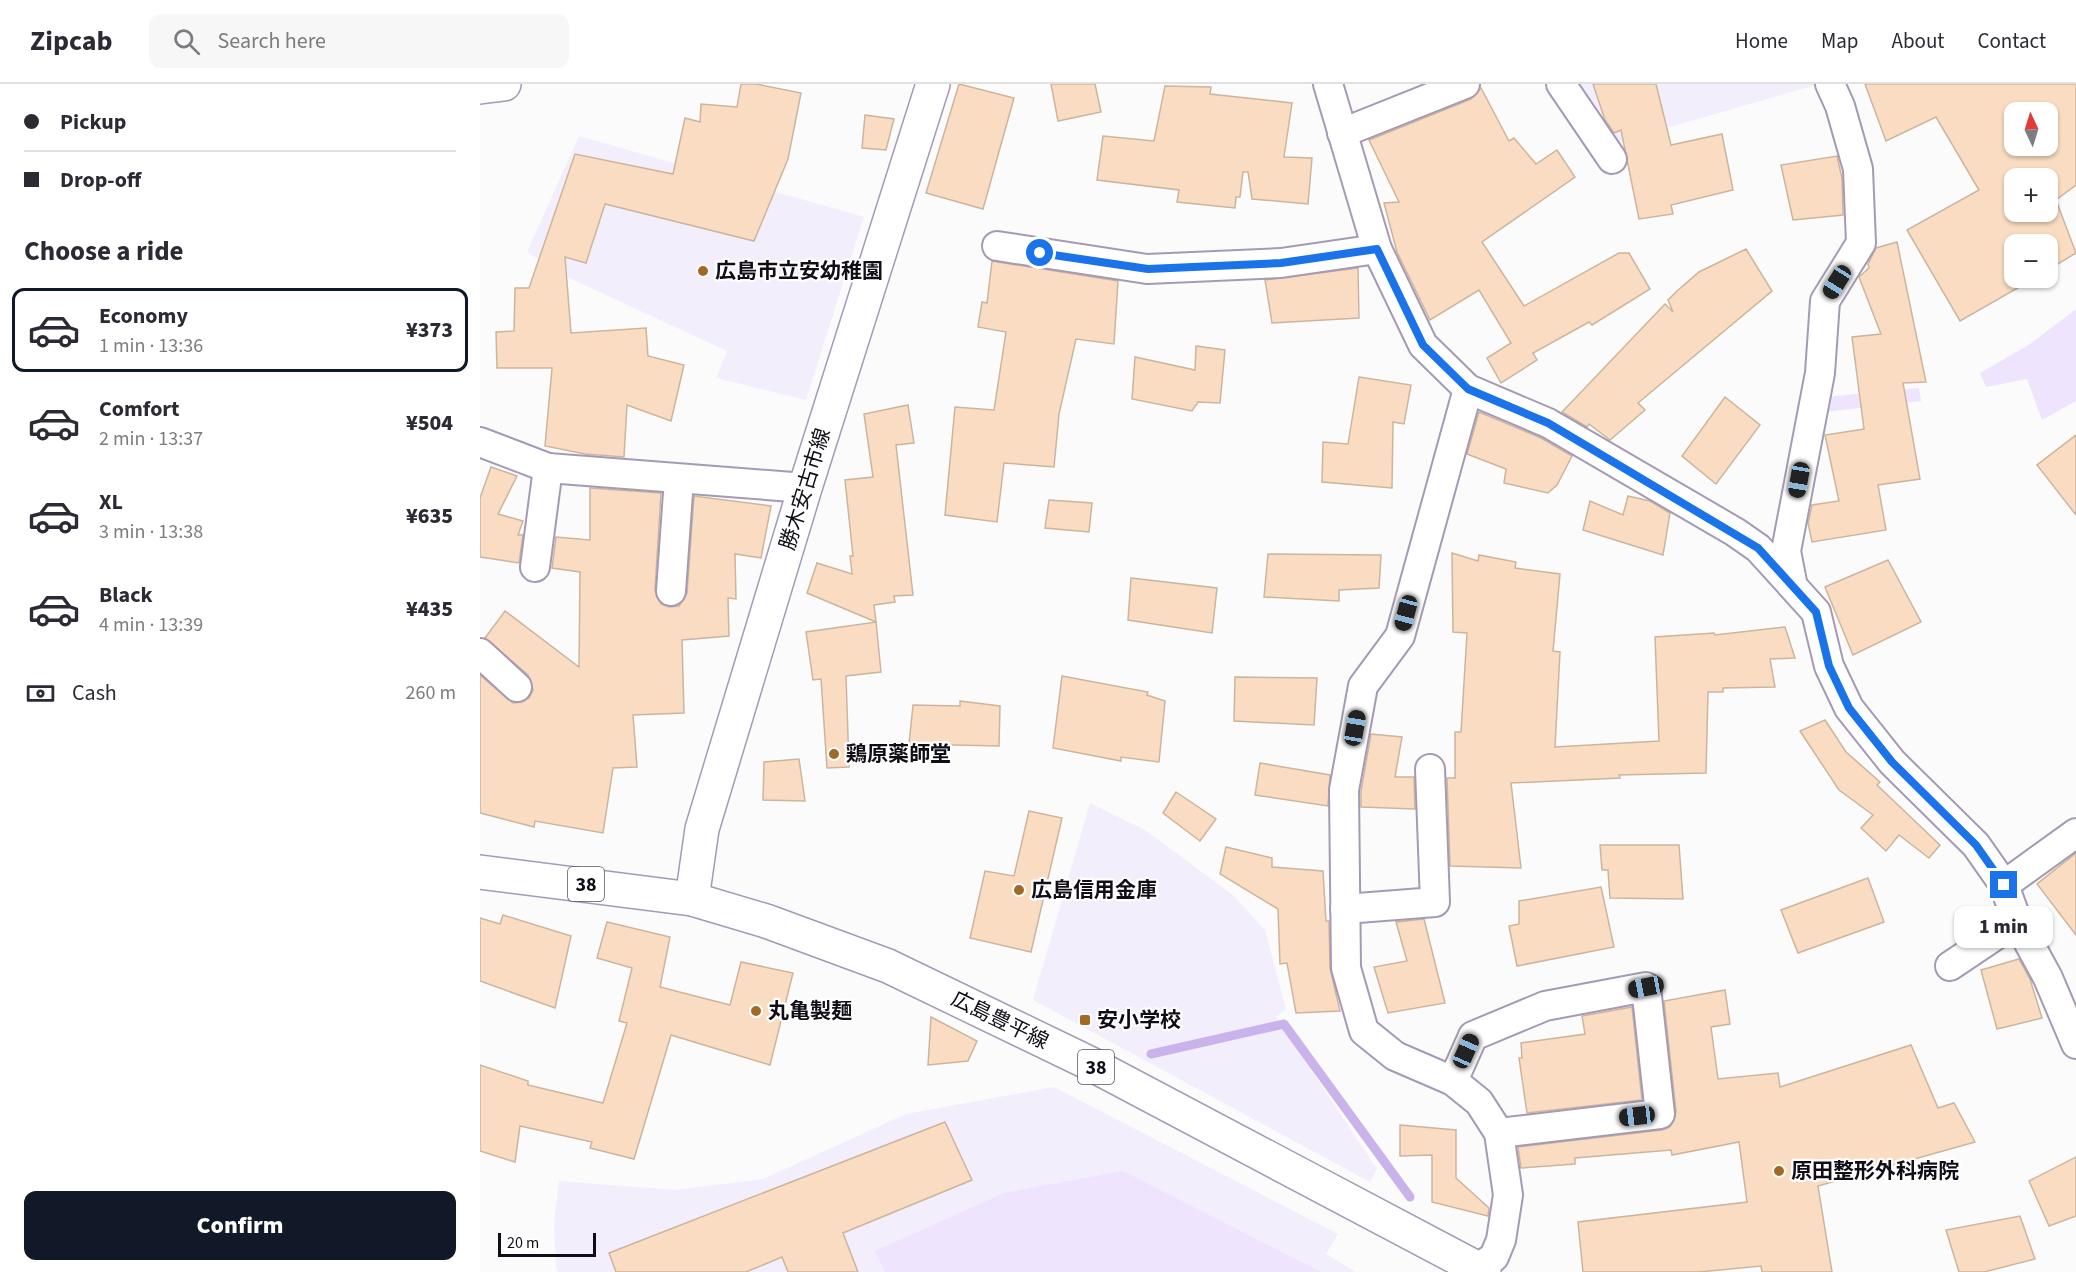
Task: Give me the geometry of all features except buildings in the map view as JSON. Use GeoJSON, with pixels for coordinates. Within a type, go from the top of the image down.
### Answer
{"type":"FeatureCollection","features":[{"type":"Feature","properties":{"kind":"main road"},"geometry":{"type":"LineString","coordinates":[[480,87],[504,84]]}},
{"type":"Feature","properties":{"kind":"main road","name":"勝木安古市線"},"geometry":{"type":"LineString","coordinates":[[692,898],[702,830],[806,488],[933,84]]}},
{"type":"Feature","properties":{"kind":"main road","name":"広島豊平線"},"geometry":{"type":"LineString","coordinates":[[480,872],[692,898],[766,921],[888,966],[1099,1068],[1477,1271]]}},
{"type":"Feature","properties":{"kind":"street"},"geometry":{"type":"LineString","coordinates":[[1328,84],[1377,249],[1423,345],[1468,389],[1548,423],[1735,532],[1758,548],[1791,582],[1816,612],[1829,666],[1849,708],[1892,762],[1976,845],[2004,885],[2017,921],[2048,978],[2076,1044]]}},
{"type":"Feature","properties":{"kind":"street"},"geometry":{"type":"LineString","coordinates":[[1342,133],[1465,84]]}},
{"type":"Feature","properties":{"kind":"street"},"geometry":{"type":"LineString","coordinates":[[1561,84],[1612,159]]}},
{"type":"Feature","properties":{"kind":"street"},"geometry":{"type":"LineString","coordinates":[[1791,582],[1786,551],[1820,373],[1825,301],[1861,243],[1858,169],[1840,106],[1830,84]]}},
{"type":"Feature","properties":{"kind":"street"},"geometry":{"type":"LineString","coordinates":[[997,246],[1148,269],[1281,263],[1377,249]]}},
{"type":"Feature","properties":{"kind":"street"},"geometry":{"type":"LineString","coordinates":[[1468,389],[1400,636],[1363,686],[1344,790],[1345,909],[1346,968],[1364,1031],[1395,1056],[1453,1081],[1479,1102],[1499,1134],[1508,1195],[1501,1240],[1494,1257],[1477,1271]]}},
{"type":"Feature","properties":{"kind":"street"},"geometry":{"type":"LineString","coordinates":[[480,442],[548,468],[806,488]]}},
{"type":"Feature","properties":{"kind":"street"},"geometry":{"type":"LineString","coordinates":[[535,567],[548,468]]}},
{"type":"Feature","properties":{"kind":"street"},"geometry":{"type":"LineString","coordinates":[[671,591],[680,479]]}},
{"type":"Feature","properties":{"kind":"street"},"geometry":{"type":"LineString","coordinates":[[480,652],[517,687]]}},
{"type":"Feature","properties":{"kind":"street"},"geometry":{"type":"LineString","coordinates":[[1345,909],[1435,902],[1430,769]]}},
{"type":"Feature","properties":{"kind":"street"},"geometry":{"type":"LineString","coordinates":[[2004,885],[2076,832]]}},
{"type":"Feature","properties":{"kind":"street"},"geometry":{"type":"LineString","coordinates":[[1950,966],[2017,921]]}},
{"type":"Feature","properties":{"kind":"street"},"geometry":{"type":"LineString","coordinates":[[1453,1081],[1473,1036],[1545,1006],[1646,987],[1660,1114],[1499,1134]]}},
{"type":"Feature","properties":{"kind":"shaded area"},"geometry":{"type":"Polygon","coordinates":[[[1575,84],[1819,84],[1611,144],[1575,84]]]}},
{"type":"Feature","properties":{"kind":"shaded area","name":"広島市立安幼稚園"},"geometry":{"type":"Polygon","coordinates":[[[579,136],[864,217],[806,400],[716,378],[727,351],[567,277],[527,252],[579,136]]]}},
{"type":"Feature","properties":{"kind":"shaded area"},"geometry":{"type":"Polygon","coordinates":[[[2076,309],[2076,401],[2042,420],[2027,379],[1986,387],[1980,373],[2030,344],[2076,309]]]}},
{"type":"Feature","properties":{"kind":"shaded area"},"geometry":{"type":"Polygon","coordinates":[[[1919,388],[1921,401],[1825,412],[1825,397],[1919,388]]]}},
{"type":"Feature","properties":{"kind":"shaded area"},"geometry":{"type":"Polygon","coordinates":[[[1090,803],[1145,830],[1233,895],[1265,930],[1286,1009],[1276,1017],[1377,1169],[1370,1182],[1033,1000],[1090,803]]]}},
{"type":"Feature","properties":{"kind":"shaded area"},"geometry":{"type":"Polygon","coordinates":[[[1054,1087],[1338,1234],[1326,1254],[1356,1272],[558,1272],[556,1267],[554,1224],[559,1181],[675,1190],[763,1179],[906,1114],[1054,1087]]]}},
{"type":"Feature","properties":{"kind":"shaded area"},"geometry":{"type":"Polygon","coordinates":[[[1123,1171],[1321,1272],[885,1272],[875,1251],[1004,1193],[1123,1171]]]}},
{"type":"Feature","properties":{"kind":"waterway"},"geometry":{"type":"LineString","coordinates":[[1151,1054],[1284,1024],[1410,1197]]}},
{"type":"Feature","properties":{"kind":"place","name":"広島市立安幼稚園"},"geometry":{"type":"Point","coordinates":[703,271]}},
{"type":"Feature","properties":{"kind":"place","name":"鶏原薬師堂"},"geometry":{"type":"Point","coordinates":[834,754]}},
{"type":"Feature","properties":{"kind":"place","name":"広島信用金庫"},"geometry":{"type":"Point","coordinates":[1019,890]}},
{"type":"Feature","properties":{"kind":"place","name":"丸亀製麺"},"geometry":{"type":"Point","coordinates":[756,1011]}},
{"type":"Feature","properties":{"kind":"place","name":"安小学校"},"geometry":{"type":"Point","coordinates":[1085,1020]}},
{"type":"Feature","properties":{"kind":"place","name":"原田整形外科病院"},"geometry":{"type":"Point","coordinates":[1779,1171]}},
{"type":"Feature","properties":{"kind":"route"},"geometry":{"type":"LineString","coordinates":[[1040,253],[1148,269],[1281,263],[1377,249],[1423,345],[1468,389],[1548,423],[1735,532],[1758,548],[1816,612],[1829,666],[1849,708],[1892,762],[1976,845],[2004,885]]}}]}
